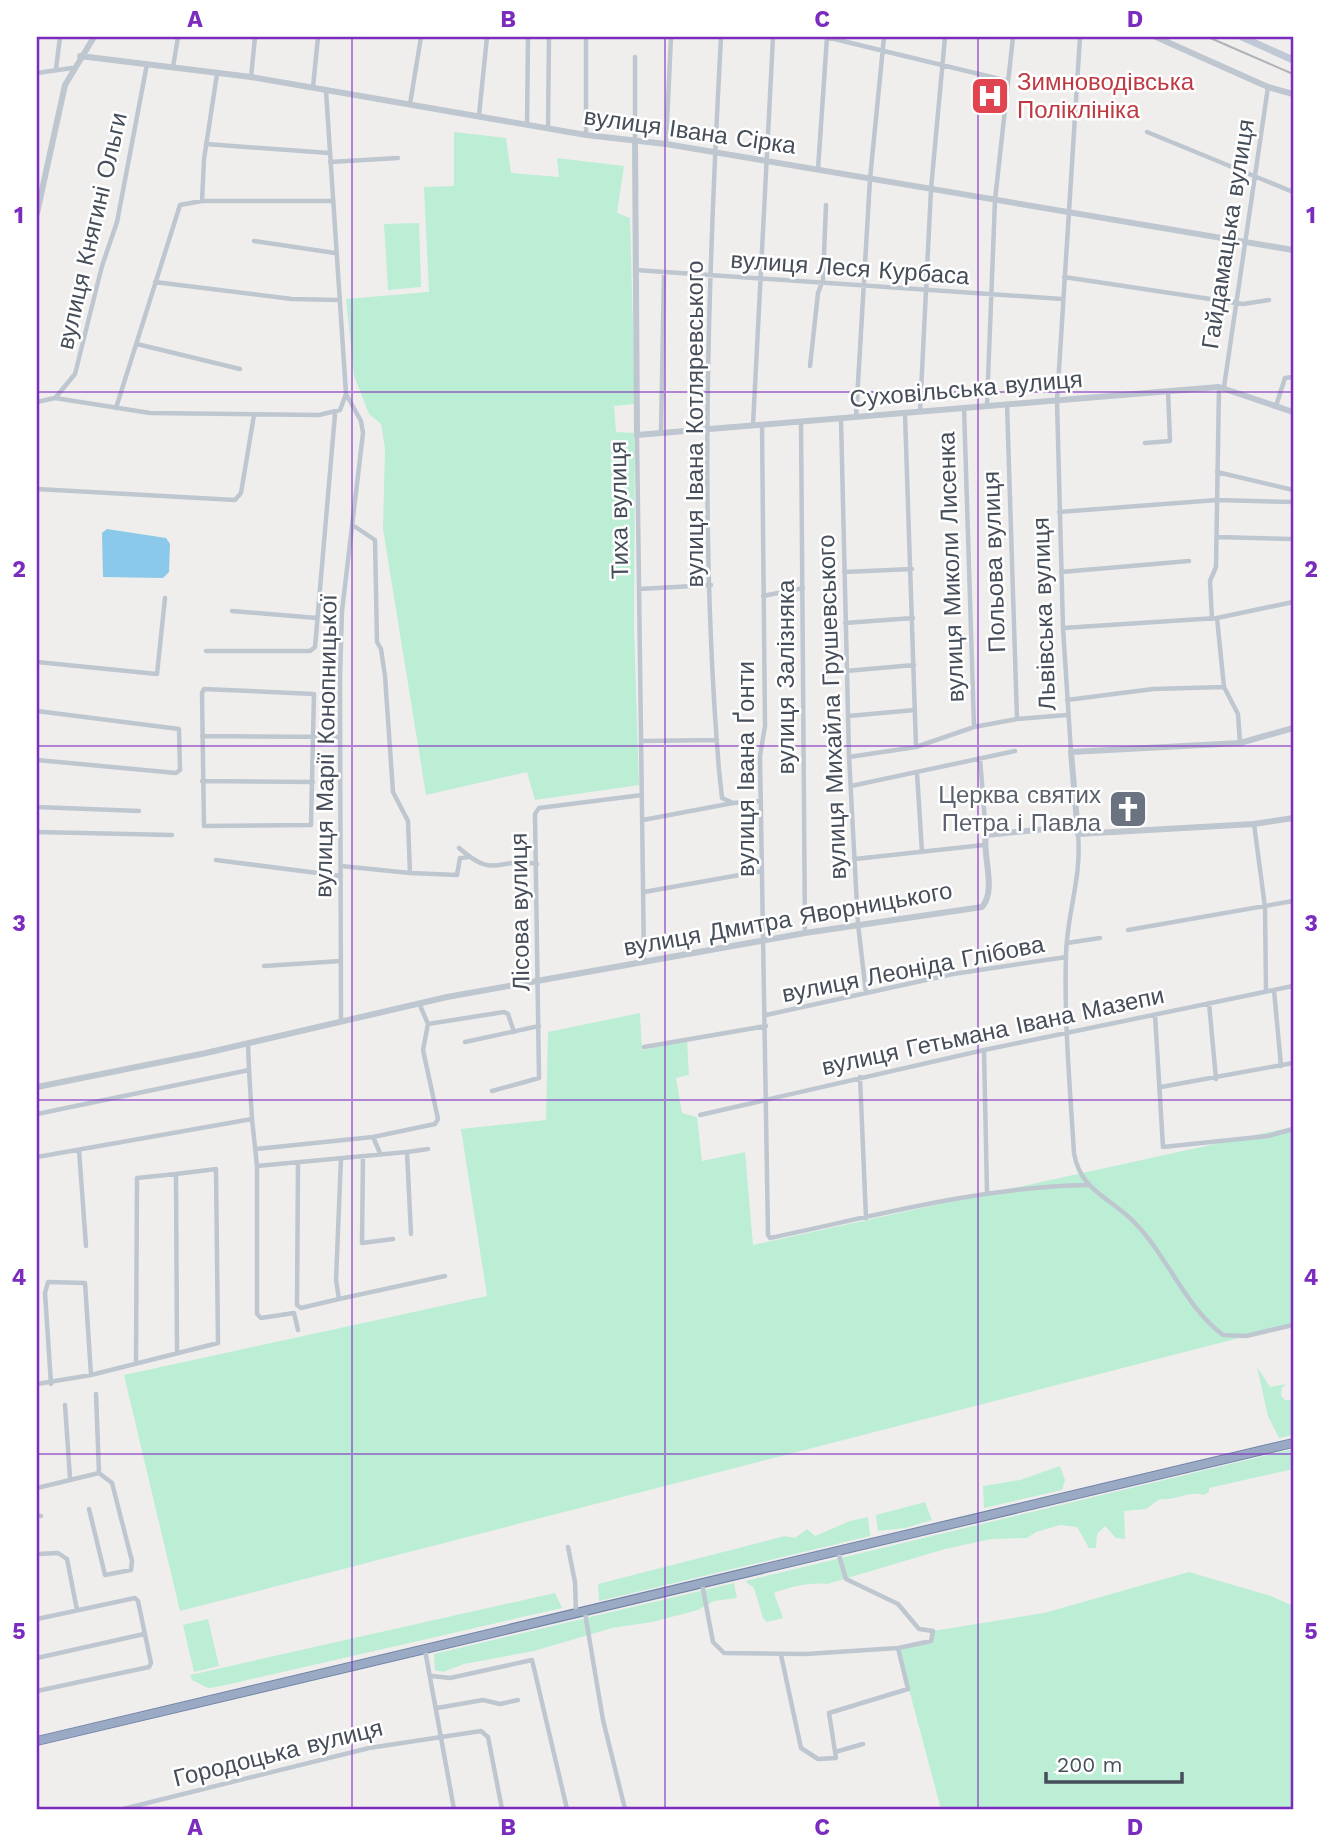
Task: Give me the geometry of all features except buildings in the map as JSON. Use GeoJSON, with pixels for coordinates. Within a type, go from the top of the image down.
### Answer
{"type":"FeatureCollection","features":[{"type":"Feature","properties":{"kind":"highway"},"geometry":{"type":"LineString","coordinates":[[37,1741],[1293,1443]]}},
{"type":"Feature","properties":{"kind":"main road"},"geometry":{"type":"LineString","coordinates":[[1242,37],[1254,40],[1293,60]]}},
{"type":"Feature","properties":{"kind":"street"},"geometry":{"type":"LineString","coordinates":[[56,69],[60,37]]}},
{"type":"Feature","properties":{"kind":"street"},"geometry":{"type":"LineString","coordinates":[[37,213],[65,85],[72,68],[94,37]]}},
{"type":"Feature","properties":{"kind":"street"},"geometry":{"type":"LineString","coordinates":[[173,68],[178,37]]}},
{"type":"Feature","properties":{"kind":"street"},"geometry":{"type":"LineString","coordinates":[[251,77],[255,37]]}},
{"type":"Feature","properties":{"kind":"street"},"geometry":{"type":"LineString","coordinates":[[313,88],[318,37]]}},
{"type":"Feature","properties":{"kind":"street"},"geometry":{"type":"LineString","coordinates":[[410,104],[421,37]]}},
{"type":"Feature","properties":{"kind":"street"},"geometry":{"type":"LineString","coordinates":[[479,115],[487,37]]}},
{"type":"Feature","properties":{"kind":"street"},"geometry":{"type":"LineString","coordinates":[[527,125],[528,37]]}},
{"type":"Feature","properties":{"kind":"street"},"geometry":{"type":"LineString","coordinates":[[548,128],[549,37]]}},
{"type":"Feature","properties":{"kind":"street"},"geometry":{"type":"LineString","coordinates":[[586,37],[586,135]]}},
{"type":"Feature","properties":{"kind":"street"},"geometry":{"type":"LineString","coordinates":[[666,144],[671,37]]}},
{"type":"Feature","properties":{"kind":"street","name":"вулиця Івана Котляревського"},"geometry":{"type":"LineString","coordinates":[[721,37],[715,153],[707,507],[722,797],[733,803]]}},
{"type":"Feature","properties":{"kind":"street"},"geometry":{"type":"LineString","coordinates":[[753,425],[773,37]]}},
{"type":"Feature","properties":{"kind":"street"},"geometry":{"type":"LineString","coordinates":[[818,169],[826,37],[1008,81]]}},
{"type":"Feature","properties":{"kind":"street"},"geometry":{"type":"LineString","coordinates":[[856,417],[870,180],[884,37]]}},
{"type":"Feature","properties":{"kind":"street"},"geometry":{"type":"LineString","coordinates":[[920,412],[931,189],[945,37]]}},
{"type":"Feature","properties":{"kind":"street"},"geometry":{"type":"LineString","coordinates":[[986,405],[996,200],[1013,37]]}},
{"type":"Feature","properties":{"kind":"street","name":"Львівська вулиця"},"geometry":{"type":"LineString","coordinates":[[1080,37],[1057,401],[1067,715],[1080,876],[1068,920],[1068,1032],[1074,1153],[1076,1166],[1087,1185]]}},
{"type":"Feature","properties":{"kind":"street"},"geometry":{"type":"LineString","coordinates":[[1156,37],[1268,86],[1293,94]]}},
{"type":"Feature","properties":{"kind":"street","name":"вулиця Івана Сірка"},"geometry":{"type":"LineString","coordinates":[[80,56],[251,77],[586,135],[666,144],[1293,250]]}},
{"type":"Feature","properties":{"kind":"street","name":"Тиха вулиця"},"geometry":{"type":"LineString","coordinates":[[635,57],[644,962]]}},
{"type":"Feature","properties":{"kind":"street","name":"вулиця Княгині Ольги"},"geometry":{"type":"LineString","coordinates":[[55,398],[75,374],[102,266],[117,222],[147,64]]}},
{"type":"Feature","properties":{"kind":"street"},"geometry":{"type":"LineString","coordinates":[[37,73],[72,68]]}},
{"type":"Feature","properties":{"kind":"street"},"geometry":{"type":"LineString","coordinates":[[202,201],[206,144],[217,74]]}},
{"type":"Feature","properties":{"kind":"street","name":"Гайдамацька вулиця"},"geometry":{"type":"LineString","coordinates":[[1240,743],[1238,714],[1224,687],[1210,581],[1216,567],[1221,387],[1268,86]]}},
{"type":"Feature","properties":{"kind":"street"},"geometry":{"type":"LineString","coordinates":[[37,402],[55,398],[150,413],[254,416],[335,414],[340,410],[346,394],[331,201],[326,91]]}},
{"type":"Feature","properties":{"kind":"street"},"geometry":{"type":"LineString","coordinates":[[1147,132],[1293,192]]}},
{"type":"Feature","properties":{"kind":"street"},"geometry":{"type":"LineString","coordinates":[[206,144],[329,153]]}},
{"type":"Feature","properties":{"kind":"street"},"geometry":{"type":"LineString","coordinates":[[330,162],[398,158]]}},
{"type":"Feature","properties":{"kind":"street"},"geometry":{"type":"LineString","coordinates":[[117,408],[176,210],[180,205],[202,201],[331,201]]}},
{"type":"Feature","properties":{"kind":"street"},"geometry":{"type":"LineString","coordinates":[[810,366],[822,284],[825,205]]}},
{"type":"Feature","properties":{"kind":"street"},"geometry":{"type":"LineString","coordinates":[[254,241],[336,254]]}},
{"type":"Feature","properties":{"kind":"street","name":"вулиця Леся Курбаса"},"geometry":{"type":"LineString","coordinates":[[636,270],[864,288],[1062,299]]}},
{"type":"Feature","properties":{"kind":"street"},"geometry":{"type":"LineString","coordinates":[[661,434],[664,273]]}},
{"type":"Feature","properties":{"kind":"street"},"geometry":{"type":"LineString","coordinates":[[1064,278],[1235,303],[1254,304],[1269,300]]}},
{"type":"Feature","properties":{"kind":"street"},"geometry":{"type":"LineString","coordinates":[[155,282],[292,299],[338,300]]}},
{"type":"Feature","properties":{"kind":"street"},"geometry":{"type":"LineString","coordinates":[[137,344],[240,369]]}},
{"type":"Feature","properties":{"kind":"street"},"geometry":{"type":"LineString","coordinates":[[1276,406],[1285,378],[1293,377]]}},
{"type":"Feature","properties":{"kind":"street","name":"Суховільська вулиця"},"geometry":{"type":"LineString","coordinates":[[637,435],[1221,387],[1293,412]]}},
{"type":"Feature","properties":{"kind":"street"},"geometry":{"type":"LineString","coordinates":[[1145,443],[1170,440],[1168,390]]}},
{"type":"Feature","properties":{"kind":"street","name":"вулиця Марії Конопницької"},"geometry":{"type":"LineString","coordinates":[[341,1020],[339,737],[342,611],[363,433],[361,421],[346,394]]}},
{"type":"Feature","properties":{"kind":"street","name":"Польова вулиця"},"geometry":{"type":"LineString","coordinates":[[1007,404],[1017,719]]}},
{"type":"Feature","properties":{"kind":"street","name":"вулиця Миколи Лисенка"},"geometry":{"type":"LineString","coordinates":[[964,407],[974,727]]}},
{"type":"Feature","properties":{"kind":"street"},"geometry":{"type":"LineString","coordinates":[[205,652],[312,650],[335,414]]}},
{"type":"Feature","properties":{"kind":"street"},"geometry":{"type":"LineString","coordinates":[[905,414],[916,747]]}},
{"type":"Feature","properties":{"kind":"street"},"geometry":{"type":"LineString","coordinates":[[37,489],[235,500],[241,493],[254,416]]}},
{"type":"Feature","properties":{"kind":"street","name":"вулиця Михайла Грушевського"},"geometry":{"type":"LineString","coordinates":[[841,419],[849,757],[858,924],[866,993]]}},
{"type":"Feature","properties":{"kind":"street","name":"вулиця Залізняка"},"geometry":{"type":"LineString","coordinates":[[801,421],[805,933]]}},
{"type":"Feature","properties":{"kind":"street","name":"вулиця Івана Ґонти"},"geometry":{"type":"LineString","coordinates":[[762,425],[765,726],[761,744],[761,801],[770,1238],[866,1218]]}},
{"type":"Feature","properties":{"kind":"street"},"geometry":{"type":"LineString","coordinates":[[1217,472],[1293,490]]}},
{"type":"Feature","properties":{"kind":"street"},"geometry":{"type":"LineString","coordinates":[[1059,512],[1217,500],[1293,502]]}},
{"type":"Feature","properties":{"kind":"street"},"geometry":{"type":"LineString","coordinates":[[354,526],[374,540],[377,642],[381,649],[385,676],[393,792],[408,821],[410,873]]}},
{"type":"Feature","properties":{"kind":"street"},"geometry":{"type":"LineString","coordinates":[[1217,537],[1293,539]]}},
{"type":"Feature","properties":{"kind":"street"},"geometry":{"type":"LineString","coordinates":[[1061,572],[1189,561]]}},
{"type":"Feature","properties":{"kind":"street"},"geometry":{"type":"LineString","coordinates":[[844,572],[912,569]]}},
{"type":"Feature","properties":{"kind":"street"},"geometry":{"type":"LineString","coordinates":[[639,589],[711,585]]}},
{"type":"Feature","properties":{"kind":"street"},"geometry":{"type":"LineString","coordinates":[[763,596],[803,588]]}},
{"type":"Feature","properties":{"kind":"street"},"geometry":{"type":"LineString","coordinates":[[37,662],[157,674],[165,598]]}},
{"type":"Feature","properties":{"kind":"street"},"geometry":{"type":"LineString","coordinates":[[1063,628],[1214,618],[1293,602]]}},
{"type":"Feature","properties":{"kind":"street"},"geometry":{"type":"LineString","coordinates":[[232,611],[317,618]]}},
{"type":"Feature","properties":{"kind":"street"},"geometry":{"type":"LineString","coordinates":[[845,623],[913,618]]}},
{"type":"Feature","properties":{"kind":"street"},"geometry":{"type":"LineString","coordinates":[[846,671],[914,665]]}},
{"type":"Feature","properties":{"kind":"street"},"geometry":{"type":"LineString","coordinates":[[1067,700],[1153,689],[1224,687]]}},
{"type":"Feature","properties":{"kind":"street"},"geometry":{"type":"LineString","coordinates":[[205,689],[313,692],[313,824],[206,828],[202,820],[202,736],[205,689]]}},
{"type":"Feature","properties":{"kind":"street"},"geometry":{"type":"LineString","coordinates":[[848,716],[915,710]]}},
{"type":"Feature","properties":{"kind":"street"},"geometry":{"type":"LineString","coordinates":[[37,711],[179,729],[180,771],[176,774],[37,760]]}},
{"type":"Feature","properties":{"kind":"street"},"geometry":{"type":"LineString","coordinates":[[849,757],[916,747],[974,727],[1017,719],[1067,715]]}},
{"type":"Feature","properties":{"kind":"street"},"geometry":{"type":"LineString","coordinates":[[1071,752],[1240,743],[1293,727]]}},
{"type":"Feature","properties":{"kind":"street"},"geometry":{"type":"LineString","coordinates":[[202,736],[339,737]]}},
{"type":"Feature","properties":{"kind":"street"},"geometry":{"type":"LineString","coordinates":[[641,741],[717,740]]}},
{"type":"Feature","properties":{"kind":"street"},"geometry":{"type":"LineString","coordinates":[[851,786],[1015,751]]}},
{"type":"Feature","properties":{"kind":"street"},"geometry":{"type":"LineString","coordinates":[[855,859],[984,845],[986,835],[980,758]]}},
{"type":"Feature","properties":{"kind":"street"},"geometry":{"type":"LineString","coordinates":[[917,773],[922,852]]}},
{"type":"Feature","properties":{"kind":"street"},"geometry":{"type":"LineString","coordinates":[[202,781],[313,782]]}},
{"type":"Feature","properties":{"kind":"street","name":"Лісова вулиця"},"geometry":{"type":"LineString","coordinates":[[492,1091],[539,1078],[535,814],[539,808],[642,795]]}},
{"type":"Feature","properties":{"kind":"street"},"geometry":{"type":"LineString","coordinates":[[643,820],[733,803],[761,801]]}},
{"type":"Feature","properties":{"kind":"street"},"geometry":{"type":"LineString","coordinates":[[37,807],[139,811]]}},
{"type":"Feature","properties":{"kind":"street"},"geometry":{"type":"LineString","coordinates":[[1078,834],[1254,824],[1293,818]]}},
{"type":"Feature","properties":{"kind":"street"},"geometry":{"type":"LineString","coordinates":[[1254,824],[1265,907],[1266,992]]}},
{"type":"Feature","properties":{"kind":"street"},"geometry":{"type":"LineString","coordinates":[[986,835],[1077,825]]}},
{"type":"Feature","properties":{"kind":"street"},"geometry":{"type":"LineString","coordinates":[[37,832],[172,835]]}},
{"type":"Feature","properties":{"kind":"street","name":"вулиця Дмитра Яворницького"},"geometry":{"type":"LineString","coordinates":[[37,1087],[248,1043],[419,1003],[805,933],[982,907],[986,902],[988,885],[984,845]]}},
{"type":"Feature","properties":{"kind":"street"},"geometry":{"type":"LineString","coordinates":[[459,848],[485,866],[517,861],[537,864]]}},
{"type":"Feature","properties":{"kind":"street"},"geometry":{"type":"LineString","coordinates":[[341,866],[457,876],[460,858],[469,857]]}},
{"type":"Feature","properties":{"kind":"street"},"geometry":{"type":"LineString","coordinates":[[216,860],[342,876]]}},
{"type":"Feature","properties":{"kind":"street"},"geometry":{"type":"LineString","coordinates":[[644,892],[762,872]]}},
{"type":"Feature","properties":{"kind":"street"},"geometry":{"type":"LineString","coordinates":[[1128,930],[1293,901]]}},
{"type":"Feature","properties":{"kind":"street"},"geometry":{"type":"LineString","coordinates":[[1067,943],[1100,938]]}},
{"type":"Feature","properties":{"kind":"street","name":"вулиця Леоніда Глібова"},"geometry":{"type":"LineString","coordinates":[[766,1015],[953,974],[1066,957]]}},
{"type":"Feature","properties":{"kind":"street"},"geometry":{"type":"LineString","coordinates":[[264,966],[341,961]]}},
{"type":"Feature","properties":{"kind":"street","name":"вулиця Гетьмана Івана Мазепи"},"geometry":{"type":"LineString","coordinates":[[700,1115],[767,1097],[984,1049],[1293,986]]}},
{"type":"Feature","properties":{"kind":"street"},"geometry":{"type":"LineString","coordinates":[[1274,990],[1281,1066]]}},
{"type":"Feature","properties":{"kind":"street"},"geometry":{"type":"LineString","coordinates":[[256,1149],[373,1137],[437,1122],[423,1050],[428,1024],[419,1003]]}},
{"type":"Feature","properties":{"kind":"street"},"geometry":{"type":"LineString","coordinates":[[1209,1003],[1216,1079]]}},
{"type":"Feature","properties":{"kind":"street"},"geometry":{"type":"LineString","coordinates":[[428,1024],[504,1012],[508,1014],[514,1031]]}},
{"type":"Feature","properties":{"kind":"street"},"geometry":{"type":"LineString","coordinates":[[1155,1015],[1163,1147],[1168,1149],[1293,1129]]}},
{"type":"Feature","properties":{"kind":"street"},"geometry":{"type":"LineString","coordinates":[[464,1042],[539,1026]]}},
{"type":"Feature","properties":{"kind":"street"},"geometry":{"type":"LineString","coordinates":[[644,1047],[766,1026]]}},
{"type":"Feature","properties":{"kind":"street"},"geometry":{"type":"LineString","coordinates":[[248,1043],[257,1166],[257,1314],[261,1318],[294,1314],[298,1330]]}},
{"type":"Feature","properties":{"kind":"street"},"geometry":{"type":"LineString","coordinates":[[984,1049],[987,1192]]}},
{"type":"Feature","properties":{"kind":"street"},"geometry":{"type":"LineString","coordinates":[[1161,1087],[1293,1063]]}},
{"type":"Feature","properties":{"kind":"street"},"geometry":{"type":"LineString","coordinates":[[37,1114],[249,1070]]}},
{"type":"Feature","properties":{"kind":"street"},"geometry":{"type":"LineString","coordinates":[[860,1077],[866,1218],[987,1192],[1033,1186],[1087,1185],[1131,1218],[1202,1316],[1223,1335],[1246,1336],[1293,1325]]}},
{"type":"Feature","properties":{"kind":"street"},"geometry":{"type":"LineString","coordinates":[[37,1157],[252,1119]]}},
{"type":"Feature","properties":{"kind":"street"},"geometry":{"type":"LineString","coordinates":[[373,1137],[376,1150],[380,1153]]}},
{"type":"Feature","properties":{"kind":"street"},"geometry":{"type":"LineString","coordinates":[[257,1166],[428,1149]]}},
{"type":"Feature","properties":{"kind":"street"},"geometry":{"type":"LineString","coordinates":[[79,1150],[86,1246]]}},
{"type":"Feature","properties":{"kind":"street"},"geometry":{"type":"LineString","coordinates":[[407,1152],[411,1234]]}},
{"type":"Feature","properties":{"kind":"street"},"geometry":{"type":"LineString","coordinates":[[363,1156],[362,1243],[393,1238]]}},
{"type":"Feature","properties":{"kind":"street"},"geometry":{"type":"LineString","coordinates":[[340,1299],[336,1280],[341,1158]]}},
{"type":"Feature","properties":{"kind":"street"},"geometry":{"type":"LineString","coordinates":[[298,1163],[297,1305],[301,1308],[445,1276]]}},
{"type":"Feature","properties":{"kind":"street"},"geometry":{"type":"LineString","coordinates":[[37,1384],[51,1384],[91,1375],[218,1342],[216,1169],[135,1180],[136,1363]]}},
{"type":"Feature","properties":{"kind":"street"},"geometry":{"type":"LineString","coordinates":[[176,1174],[177,1352]]}},
{"type":"Feature","properties":{"kind":"street"},"geometry":{"type":"LineString","coordinates":[[51,1384],[45,1293],[48,1282],[85,1283],[91,1375]]}},
{"type":"Feature","properties":{"kind":"street"},"geometry":{"type":"LineString","coordinates":[[96,1394],[99,1473]]}},
{"type":"Feature","properties":{"kind":"street"},"geometry":{"type":"LineString","coordinates":[[65,1405],[69,1478]]}},
{"type":"Feature","properties":{"kind":"street"},"geometry":{"type":"LineString","coordinates":[[37,1488],[69,1478],[99,1473],[113,1483],[132,1561],[131,1570],[105,1575],[89,1509]]}},
{"type":"Feature","properties":{"kind":"street"},"geometry":{"type":"LineString","coordinates":[[568,1547],[603,1720],[625,1809]]}},
{"type":"Feature","properties":{"kind":"street"},"geometry":{"type":"LineString","coordinates":[[702,1584],[716,1647],[724,1653],[780,1655],[898,1648],[931,1641],[933,1631],[919,1629],[898,1604],[846,1579],[838,1551]]}},
{"type":"Feature","properties":{"kind":"street"},"geometry":{"type":"LineString","coordinates":[[37,1554],[58,1553],[67,1559],[77,1610]]}},
{"type":"Feature","properties":{"kind":"street"},"geometry":{"type":"LineString","coordinates":[[37,1619],[135,1598],[138,1601],[150,1666],[37,1690]]}},
{"type":"Feature","properties":{"kind":"street"},"geometry":{"type":"LineString","coordinates":[[37,1658],[144,1634]]}},
{"type":"Feature","properties":{"kind":"street"},"geometry":{"type":"LineString","coordinates":[[780,1655],[801,1748],[818,1759],[833,1760],[836,1758],[829,1713],[908,1689],[898,1648]]}},
{"type":"Feature","properties":{"kind":"street"},"geometry":{"type":"LineString","coordinates":[[425,1650],[432,1676],[454,1809]]}},
{"type":"Feature","properties":{"kind":"street"},"geometry":{"type":"LineString","coordinates":[[432,1676],[440,1680],[532,1660],[567,1809]]}},
{"type":"Feature","properties":{"kind":"street"},"geometry":{"type":"LineString","coordinates":[[437,1709],[483,1700],[499,1704],[518,1700]]}},
{"type":"Feature","properties":{"kind":"street","name":"Городоцька вулиця"},"geometry":{"type":"LineString","coordinates":[[123,1809],[305,1762],[421,1738],[485,1732],[502,1809]]}},
{"type":"Feature","properties":{"kind":"street"},"geometry":{"type":"LineString","coordinates":[[835,1752],[863,1744]]}},
{"type":"Feature","properties":{"kind":"green space"},"geometry":{"type":"Polygon","coordinates":[[[454,132],[506,138],[511,173],[559,177],[557,158],[624,166],[617,213],[630,218],[635,404],[614,406],[616,432],[635,433],[634,629],[639,785],[535,800],[527,772],[426,795],[383,529],[385,448],[381,424],[369,414],[354,376],[346,299],[429,292],[424,187],[454,186],[454,132]]]}},
{"type":"Feature","properties":{"kind":"green space"},"geometry":{"type":"Polygon","coordinates":[[[419,223],[421,287],[388,290],[384,224],[419,223]]]}},
{"type":"Feature","properties":{"kind":"green space"},"geometry":{"type":"Polygon","coordinates":[[[640,1013],[642,1050],[687,1041],[689,1075],[676,1078],[682,1113],[697,1117],[702,1161],[745,1152],[753,1245],[1293,1127],[1293,1324],[180,1611],[124,1375],[487,1296],[461,1129],[546,1120],[548,1032],[640,1013]]]}},
{"type":"Feature","properties":{"kind":"green space"},"geometry":{"type":"Polygon","coordinates":[[[1257,1367],[1270,1387],[1286,1384],[1282,1388],[1281,1396],[1285,1400],[1293,1400],[1293,1435],[1279,1438],[1268,1416],[1257,1367]]]}},
{"type":"Feature","properties":{"kind":"green space"},"geometry":{"type":"Polygon","coordinates":[[[1293,1449],[1293,1469],[1209,1488],[1209,1492],[1204,1495],[1160,1499],[1146,1509],[1124,1511],[1125,1539],[1116,1538],[1105,1526],[1097,1534],[1096,1548],[1089,1548],[1077,1527],[1060,1525],[1036,1532],[1027,1538],[991,1539],[945,1549],[827,1584],[800,1586],[774,1593],[783,1618],[767,1622],[763,1618],[754,1588],[745,1581],[1293,1449]]]}},
{"type":"Feature","properties":{"kind":"green space"},"geometry":{"type":"Polygon","coordinates":[[[1060,1466],[1065,1480],[1062,1490],[984,1508],[983,1486],[1020,1480],[1060,1466]]]}},
{"type":"Feature","properties":{"kind":"green space"},"geometry":{"type":"Polygon","coordinates":[[[925,1502],[932,1520],[905,1528],[878,1531],[876,1515],[925,1502]]]}},
{"type":"Feature","properties":{"kind":"green space"},"geometry":{"type":"Polygon","coordinates":[[[868,1517],[870,1536],[599,1601],[598,1584],[785,1536],[795,1538],[807,1529],[815,1536],[850,1521],[868,1517]]]}},
{"type":"Feature","properties":{"kind":"green space"},"geometry":{"type":"Polygon","coordinates":[[[1189,1572],[1271,1596],[1293,1606],[1293,1809],[941,1809],[898,1648],[931,1641],[933,1631],[1044,1613],[1189,1572]]]}},
{"type":"Feature","properties":{"kind":"green space"},"geometry":{"type":"Polygon","coordinates":[[[734,1583],[737,1598],[714,1601],[698,1610],[652,1622],[612,1628],[534,1651],[464,1664],[443,1672],[435,1670],[434,1654],[734,1583]]]}},
{"type":"Feature","properties":{"kind":"green space"},"geometry":{"type":"Polygon","coordinates":[[[555,1593],[562,1608],[217,1687],[208,1688],[192,1680],[190,1675],[555,1593]]]}},
{"type":"Feature","properties":{"kind":"green space"},"geometry":{"type":"Polygon","coordinates":[[[208,1619],[219,1666],[194,1672],[183,1625],[208,1619]]]}},
{"type":"Feature","properties":{"kind":"water"},"geometry":{"type":"Polygon","coordinates":[[[107,529],[166,538],[170,544],[169,572],[163,578],[103,577],[102,533],[107,529]]]}},
{"type":"Feature","properties":{"kind":"railway"},"geometry":{"type":"LineString","coordinates":[[1208,37],[1293,74]]}},
{"type":"Feature","properties":{"kind":"place","name":"Зимноводівська Поліклініка"},"geometry":{"type":"Point","coordinates":[990,96]}},
{"type":"Feature","properties":{"kind":"place","name":"Церква святих Петра і Павла"},"geometry":{"type":"Point","coordinates":[1128,809]}}]}
